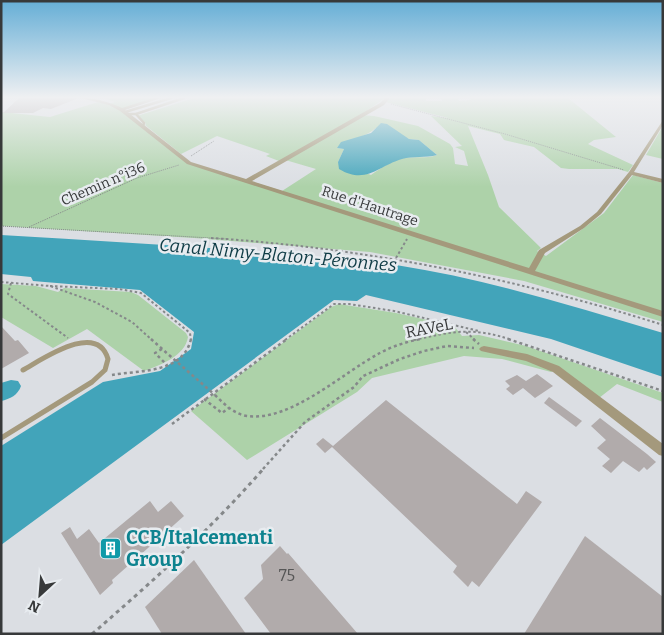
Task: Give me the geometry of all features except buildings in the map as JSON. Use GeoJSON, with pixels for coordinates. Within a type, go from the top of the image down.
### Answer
{"type":"FeatureCollection","features":[{"type":"Feature","properties":{"kind":"street","name":"Rue d'Hautrage"},"geometry":{"type":"LineString","coordinates":[[145,128],[187,161],[663,314]]}},
{"type":"Feature","properties":{"kind":"street"},"geometry":{"type":"LineString","coordinates":[[249,180],[339,128]]}},
{"type":"Feature","properties":{"kind":"street"},"geometry":{"type":"LineString","coordinates":[[531,271],[542,252],[599,214],[631,173],[659,128]]}},
{"type":"Feature","properties":{"kind":"street"},"geometry":{"type":"LineString","coordinates":[[631,173],[663,181]]}},
{"type":"Feature","properties":{"kind":"street"},"geometry":{"type":"LineString","coordinates":[[484,349],[527,358],[556,369],[663,451]]}},
{"type":"Feature","properties":{"kind":"lane"},"geometry":{"type":"LineString","coordinates":[[1,438],[95,380],[108,367],[107,353],[93,343],[76,344],[58,351],[23,370]]}},
{"type":"Feature","properties":{"kind":"path"},"geometry":{"type":"LineString","coordinates":[[483,128],[631,173]]}},
{"type":"Feature","properties":{"kind":"path","name":"Chemin n°i36"},"geometry":{"type":"LineString","coordinates":[[27,228],[138,178],[187,161],[214,141]]}},
{"type":"Feature","properties":{"kind":"path"},"geometry":{"type":"LineString","coordinates":[[1,226],[284,244],[396,258],[531,286],[663,325]]}},
{"type":"Feature","properties":{"kind":"path"},"geometry":{"type":"LineString","coordinates":[[396,258],[408,237]]}},
{"type":"Feature","properties":{"kind":"path"},"geometry":{"type":"LineString","coordinates":[[1,282],[119,289],[141,293],[190,332],[191,336],[186,350],[167,365],[148,372],[119,373],[95,380]]}},
{"type":"Feature","properties":{"kind":"path"},"geometry":{"type":"LineString","coordinates":[[11,283],[8,294],[76,344]]}},
{"type":"Feature","properties":{"kind":"path","name":"RAVeL"},"geometry":{"type":"LineString","coordinates":[[50,286],[95,302],[132,322],[229,408],[242,415],[256,418],[276,414],[397,345],[416,340],[481,331],[543,349],[663,391]]}},
{"type":"Feature","properties":{"kind":"path"},"geometry":{"type":"LineString","coordinates":[[172,424],[334,304],[349,304],[394,311],[481,331]]}},
{"type":"Feature","properties":{"kind":"path"},"geometry":{"type":"LineString","coordinates":[[466,332],[484,349]]}},
{"type":"Feature","properties":{"kind":"path"},"geometry":{"type":"LineString","coordinates":[[92,634],[134,598],[233,504],[305,422],[354,387],[363,376],[400,359],[424,351],[447,346],[484,349]]}},
{"type":"Feature","properties":{"kind":"path"},"geometry":{"type":"LineString","coordinates":[[162,349],[155,353],[167,365]]}},
{"type":"Feature","properties":{"kind":"path"},"geometry":{"type":"LineString","coordinates":[[204,399],[222,413],[229,408]]}},
{"type":"Feature","properties":{"kind":"green space"},"geometry":{"type":"Polygon","coordinates":[[[1,128],[144,128],[185,161],[282,191],[316,169],[282,159],[279,161],[266,156],[270,154],[217,136],[181,154],[148,128],[421,128],[450,144],[453,148],[455,164],[468,166],[464,151],[455,147],[462,146],[443,128],[469,128],[499,207],[541,248],[537,251],[546,256],[604,213],[633,175],[663,183],[663,322],[524,281],[370,252],[194,238],[1,226],[1,128]],[[376,128],[337,148],[344,149],[338,162],[371,175],[400,159],[437,155],[419,140],[409,139],[376,128]]]}},
{"type":"Feature","properties":{"kind":"green space"},"geometry":{"type":"Polygon","coordinates":[[[475,128],[604,128],[616,137],[594,140],[588,144],[633,165],[628,172],[618,169],[561,168],[534,147],[504,140],[500,134],[475,128]]]}},
{"type":"Feature","properties":{"kind":"green space"},"geometry":{"type":"Polygon","coordinates":[[[662,128],[663,128],[663,159],[646,155],[662,128]]]}},
{"type":"Feature","properties":{"kind":"green space"},"geometry":{"type":"Polygon","coordinates":[[[1,284],[36,286],[58,292],[64,288],[131,292],[138,295],[186,333],[188,337],[186,344],[177,355],[165,363],[144,371],[87,329],[53,348],[1,317],[1,284]]]}},
{"type":"Feature","properties":{"kind":"green space"},"geometry":{"type":"Polygon","coordinates":[[[339,304],[396,313],[454,326],[462,336],[479,335],[526,346],[663,393],[663,402],[617,384],[599,398],[558,368],[551,372],[502,359],[464,356],[372,378],[357,392],[247,460],[191,411],[331,307],[339,304]]]}},
{"type":"Feature","properties":{"kind":"water"},"geometry":{"type":"Polygon","coordinates":[[[376,128],[392,128],[409,139],[419,140],[437,155],[402,159],[364,175],[348,173],[339,169],[338,162],[344,149],[337,148],[341,142],[371,133],[376,128]]]}},
{"type":"Feature","properties":{"kind":"water","name":"Canal Nimy-Blaton-Péronnes"},"geometry":{"type":"Polygon","coordinates":[[[1,235],[185,246],[358,260],[464,278],[531,294],[663,333],[663,377],[551,339],[366,295],[357,301],[334,300],[1,545],[1,446],[103,382],[160,371],[191,349],[194,332],[140,290],[33,281],[31,277],[1,274],[1,235]]]}},
{"type":"Feature","properties":{"kind":"water"},"geometry":{"type":"Polygon","coordinates":[[[11,380],[18,381],[21,386],[20,389],[13,396],[1,401],[1,383],[11,380]]]}},
{"type":"Feature","properties":{"kind":"place","name":"CCB/Italcementi Group"},"geometry":{"type":"Point","coordinates":[110,548]}}]}
